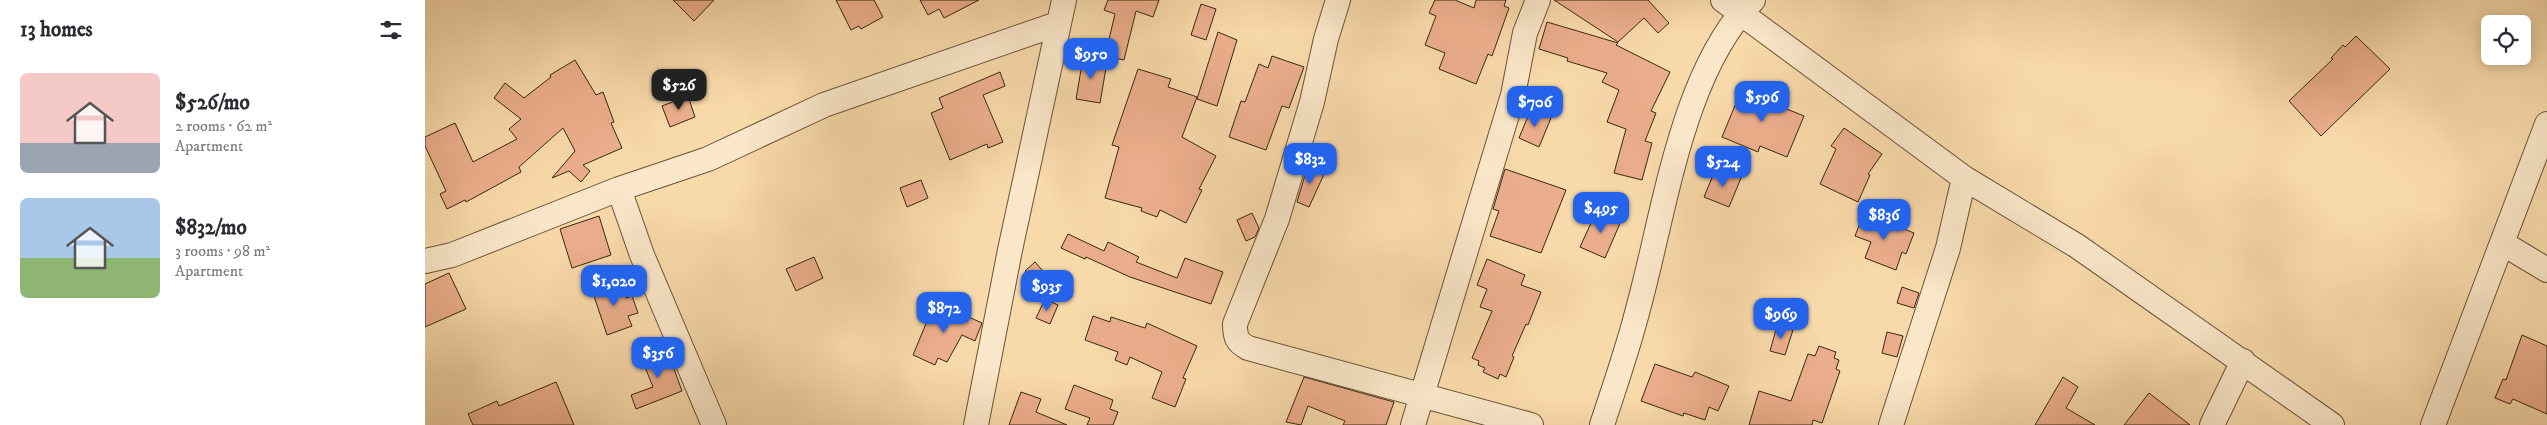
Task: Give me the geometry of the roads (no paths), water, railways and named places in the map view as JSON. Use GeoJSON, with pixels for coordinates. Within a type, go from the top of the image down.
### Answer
{"type":"FeatureCollection","features":[{"type":"Feature","properties":{"kind":"street"},"geometry":{"type":"LineString","coordinates":[[976,425],[1057,24],[1064,0]]}},
{"type":"Feature","properties":{"kind":"street"},"geometry":{"type":"LineString","coordinates":[[1338,0],[1326,38],[1312,102],[1277,219],[1235,324],[1235,335],[1240,343],[1249,348],[1531,425]]}},
{"type":"Feature","properties":{"kind":"street"},"geometry":{"type":"LineString","coordinates":[[1413,425],[1513,95],[1525,33],[1538,0]]}},
{"type":"Feature","properties":{"kind":"street"},"geometry":{"type":"LineString","coordinates":[[1602,425],[1639,306],[1675,156],[1700,81],[1739,4],[1964,178],[2077,246],[2333,425]]}},
{"type":"Feature","properties":{"kind":"street"},"geometry":{"type":"LineString","coordinates":[[425,261],[451,255],[619,189],[708,158],[825,105],[1057,24]]}},
{"type":"Feature","properties":{"kind":"street"},"geometry":{"type":"LineString","coordinates":[[2433,425],[2547,124]]}},
{"type":"Feature","properties":{"kind":"street"},"geometry":{"type":"LineString","coordinates":[[1891,425],[1948,248],[1964,178]]}},
{"type":"Feature","properties":{"kind":"street"},"geometry":{"type":"LineString","coordinates":[[619,189],[642,255],[714,425]]}},
{"type":"Feature","properties":{"kind":"street"},"geometry":{"type":"LineString","coordinates":[[2502,243],[2547,270]]}},
{"type":"Feature","properties":{"kind":"street"},"geometry":{"type":"LineString","coordinates":[[2212,425],[2243,361]]}}]}
